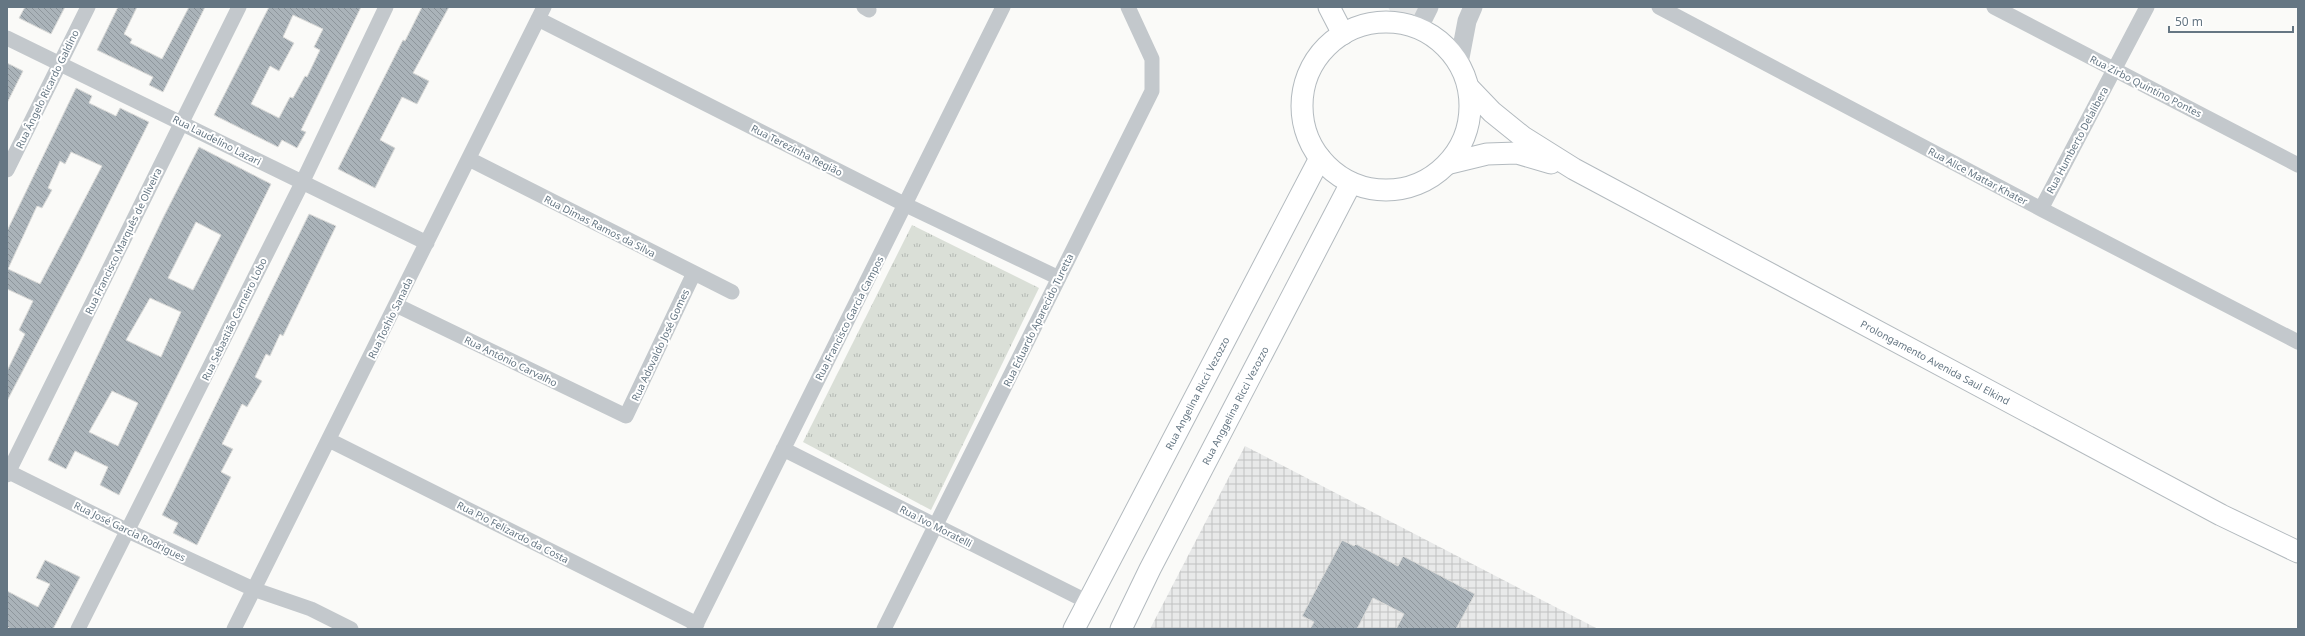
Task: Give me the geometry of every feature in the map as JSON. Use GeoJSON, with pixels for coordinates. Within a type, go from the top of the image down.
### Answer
{"type":"FeatureCollection","features":[{"type":"Feature","properties":{"kind":"main road"},"geometry":{"type":"LineString","coordinates":[[1329,7],[1343,34]]}},
{"type":"Feature","properties":{"kind":"main road"},"geometry":{"type":"LineString","coordinates":[[1382,15],[1402,24],[1418,28],[1441,42],[1459,63],[1469,88],[1471,114],[1464,140],[1450,163],[1429,180],[1404,189],[1376,190],[1351,183],[1334,172],[1320,158],[1308,137],[1302,114],[1303,91],[1311,68],[1324,49],[1343,34],[1382,15]]}},
{"type":"Feature","properties":{"kind":"main road","name":"Prolongamento Avenida Saul Elkind"},"geometry":{"type":"LineString","coordinates":[[1469,88],[1492,112],[1523,137],[1574,170],[2214,511],[2298,552]]}},
{"type":"Feature","properties":{"kind":"main road","name":"Prolongamento Avenida Saul Elkind"},"geometry":{"type":"LineString","coordinates":[[1450,163],[1487,154],[1517,153],[1574,170]]}},
{"type":"Feature","properties":{"kind":"main road","name":"Rua Angelina Ricci Vezozzo"},"geometry":{"type":"LineString","coordinates":[[1074,629],[1320,158]]}},
{"type":"Feature","properties":{"kind":"main road","name":"Rua Anggelina Ricci Vezozzo"},"geometry":{"type":"LineString","coordinates":[[1121,629],[1150,569],[1351,183]]}},
{"type":"Feature","properties":{"kind":"street","name":"Rua Ângelo Ricardo Galdino"},"geometry":{"type":"LineString","coordinates":[[7,170],[88,7]]}},
{"type":"Feature","properties":{"kind":"street","name":"Rua Francisco Marquês de Oliveira"},"geometry":{"type":"LineString","coordinates":[[7,473],[182,123],[238,7]]}},
{"type":"Feature","properties":{"kind":"street","name":"Rua Sebastião Carneiro Lobo"},"geometry":{"type":"LineString","coordinates":[[78,629],[302,183],[386,7]]}},
{"type":"Feature","properties":{"kind":"street","name":"Rua Francisco Garcia Campos"},"geometry":{"type":"LineString","coordinates":[[695,626],[906,205],[1003,7]]}},
{"type":"Feature","properties":{"kind":"street","name":"Rua Eduardo Aparecido Turetta"},"geometry":{"type":"LineString","coordinates":[[884,629],[1152,91],[1152,59],[1128,7]]}},
{"type":"Feature","properties":{"kind":"street"},"geometry":{"type":"LineString","coordinates":[[1418,28],[1429,7]]}},
{"type":"Feature","properties":{"kind":"street"},"geometry":{"type":"LineString","coordinates":[[1459,63],[1467,21],[1472,7]]}},
{"type":"Feature","properties":{"kind":"street","name":"Rua Alice Mattar Khater"},"geometry":{"type":"LineString","coordinates":[[1659,7],[2040,209],[2298,342]]}},
{"type":"Feature","properties":{"kind":"street","name":"Rua Zirbo Quintino Pontes"},"geometry":{"type":"LineString","coordinates":[[1994,7],[2298,165]]}},
{"type":"Feature","properties":{"kind":"street","name":"Rua Humberto Delalibera"},"geometry":{"type":"LineString","coordinates":[[2040,209],[2147,7]]}},
{"type":"Feature","properties":{"kind":"street","name":"Rua Terezinha Região"},"geometry":{"type":"LineString","coordinates":[[541,13],[906,205],[1058,278]]}},
{"type":"Feature","properties":{"kind":"street","name":"Rua Toshio Sanada"},"geometry":{"type":"LineString","coordinates":[[234,629],[330,440],[541,13]]}},
{"type":"Feature","properties":{"kind":"street","name":"Rua Laudelino Lazari"},"geometry":{"type":"LineString","coordinates":[[7,38],[427,243]]}},
{"type":"Feature","properties":{"kind":"street","name":"Rua Dimas Ramos da Silva"},"geometry":{"type":"LineString","coordinates":[[468,159],[732,292]]}},
{"type":"Feature","properties":{"kind":"street","name":"Rua Adovaldo José Gomes"},"geometry":{"type":"LineString","coordinates":[[626,416],[694,273]]}},
{"type":"Feature","properties":{"kind":"street","name":"Rua Antônio Carvalho"},"geometry":{"type":"LineString","coordinates":[[396,305],[626,416]]}},
{"type":"Feature","properties":{"kind":"street","name":"Rua Pio Felizardo da Costa"},"geometry":{"type":"LineString","coordinates":[[330,440],[695,626]]}},
{"type":"Feature","properties":{"kind":"street","name":"Rua Ivo Moratelli"},"geometry":{"type":"LineString","coordinates":[[783,449],[1088,602]]}},
{"type":"Feature","properties":{"kind":"street","name":"Rua José Garcia Rodrigues"},"geometry":{"type":"LineString","coordinates":[[7,473],[253,589],[311,609],[351,629]]}},
{"type":"Feature","properties":{"kind":"shaded area"},"geometry":{"type":"Polygon","coordinates":[[[1388,7],[1420,7],[1413,21],[1391,13],[1388,7]]]}},
{"type":"Feature","properties":{"kind":"shaded area"},"geometry":{"type":"Polygon","coordinates":[[[1245,446],[1598,629],[1150,629],[1245,446]]]}},
{"type":"Feature","properties":{"kind":"green space"},"geometry":{"type":"Polygon","coordinates":[[[912,225],[1039,288],[931,510],[803,442],[912,225]]]}},
{"type":"Feature","properties":{"kind":"building"},"geometry":{"type":"Polygon","coordinates":[[[25,7],[65,7],[51,34],[19,18],[25,7]]]}},
{"type":"Feature","properties":{"kind":"building"},"geometry":{"type":"Polygon","coordinates":[[[118,7],[137,7],[124,34],[132,39],[130,43],[162,59],[189,7],[205,7],[163,92],[149,85],[153,77],[97,50],[118,7]]]}},
{"type":"Feature","properties":{"kind":"building"},"geometry":{"type":"Polygon","coordinates":[[[269,7],[361,7],[301,130],[306,132],[297,148],[282,140],[278,147],[214,115],[269,7]],[[293,15],[283,37],[294,43],[279,71],[270,66],[251,104],[279,118],[290,97],[293,98],[305,76],[307,77],[320,50],[314,47],[323,29],[293,15]]]}},
{"type":"Feature","properties":{"kind":"building"},"geometry":{"type":"Polygon","coordinates":[[[422,7],[449,7],[413,73],[429,81],[417,104],[402,97],[380,140],[395,148],[375,188],[338,169],[403,40],[405,41],[422,7]]]}},
{"type":"Feature","properties":{"kind":"building"},"geometry":{"type":"Polygon","coordinates":[[[7,63],[23,71],[7,103],[7,63]]]}},
{"type":"Feature","properties":{"kind":"building"},"geometry":{"type":"Polygon","coordinates":[[[76,88],[92,96],[89,103],[116,116],[120,108],[149,122],[82,257],[7,401],[7,371],[25,334],[19,330],[33,301],[7,289],[7,231],[76,88]],[[71,152],[65,164],[60,161],[48,188],[52,190],[42,208],[37,206],[8,269],[40,284],[102,166],[71,152]]]}},
{"type":"Feature","properties":{"kind":"building"},"geometry":{"type":"Polygon","coordinates":[[[199,147],[271,184],[119,495],[100,485],[108,467],[75,451],[66,469],[48,460],[163,218],[199,147]],[[196,222],[168,278],[193,290],[221,235],[196,222]],[[150,298],[126,340],[161,357],[181,312],[150,298]],[[112,391],[89,432],[118,446],[138,403],[112,391]]]}},
{"type":"Feature","properties":{"kind":"building"},"geometry":{"type":"Polygon","coordinates":[[[309,214],[336,226],[283,336],[280,334],[270,356],[266,354],[255,377],[262,381],[247,407],[242,404],[222,444],[233,449],[221,472],[231,477],[197,545],[173,533],[178,523],[162,515],[309,214]]]}},
{"type":"Feature","properties":{"kind":"building"},"geometry":{"type":"Polygon","coordinates":[[[1342,540],[1354,546],[1356,544],[1398,566],[1403,556],[1475,594],[1456,629],[1396,629],[1404,614],[1373,598],[1357,629],[1310,629],[1314,622],[1302,616],[1342,540]]]}},
{"type":"Feature","properties":{"kind":"building"},"geometry":{"type":"Polygon","coordinates":[[[45,560],[80,577],[53,629],[12,629],[7,627],[7,591],[38,607],[50,584],[36,578],[45,560]]]}}]}
